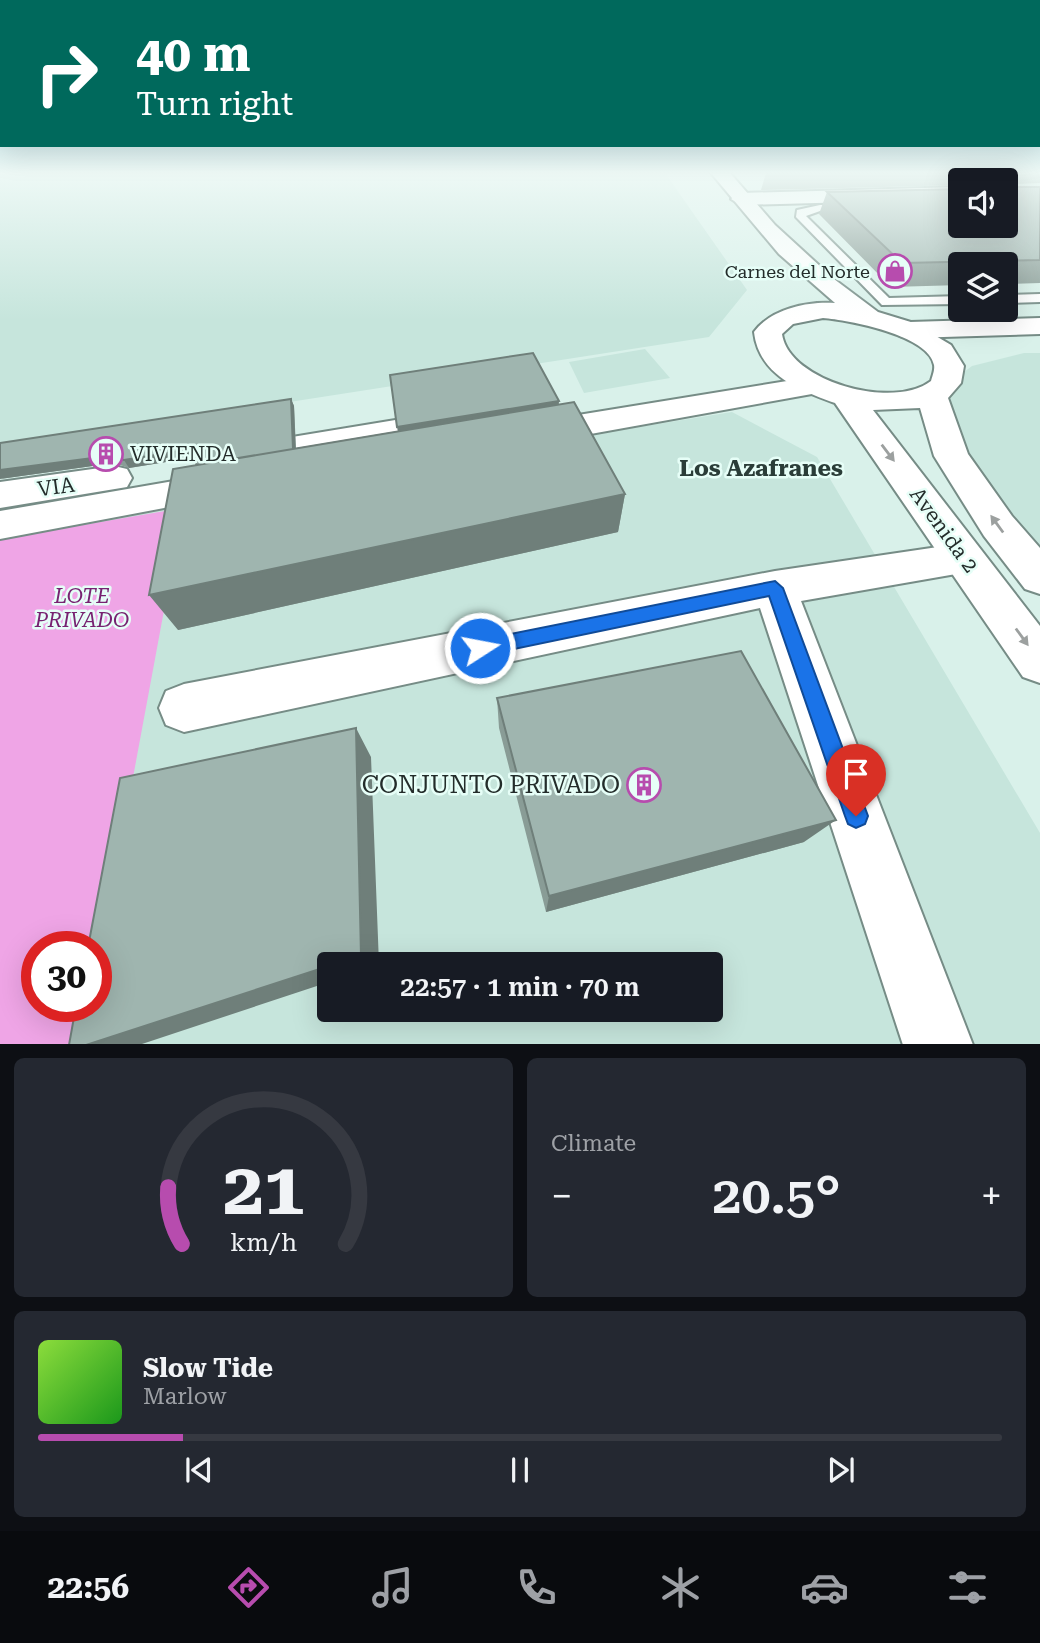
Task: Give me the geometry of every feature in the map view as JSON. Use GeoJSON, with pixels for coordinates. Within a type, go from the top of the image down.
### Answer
{"type":"FeatureCollection","features":[{"type":"Feature","properties":{"kind":"street"},"geometry":{"type":"LineString","coordinates":[[737,222],[780,273]]}},
{"type":"Feature","properties":{"kind":"street"},"geometry":{"type":"LineString","coordinates":[[515,423],[817,386],[879,403],[909,402],[932,395],[945,385],[949,373],[945,359],[936,349],[889,317],[828,288],[767,222]]}},
{"type":"Feature","properties":{"kind":"street","name":"Avenida 2"},"geometry":{"type":"LineString","coordinates":[[889,317],[798,302],[770,329],[766,342],[774,358],[817,386],[965,559],[1040,662]]}},
{"type":"Feature","properties":{"kind":"street"},"geometry":{"type":"LineString","coordinates":[[889,317],[1040,326]]}},
{"type":"Feature","properties":{"kind":"street"},"geometry":{"type":"LineString","coordinates":[[945,359],[1015,347],[1040,346]]}},
{"type":"Feature","properties":{"kind":"street"},"geometry":{"type":"LineString","coordinates":[[932,395],[951,456],[998,526],[1040,577]]}},
{"type":"Feature","properties":{"kind":"street"},"geometry":{"type":"LineString","coordinates":[[0,525],[126,489],[474,430]]}},
{"type":"Feature","properties":{"kind":"street","name":"VIA"},"geometry":{"type":"LineString","coordinates":[[0,495],[126,489]]}},
{"type":"Feature","properties":{"kind":"street"},"geometry":{"type":"LineString","coordinates":[[184,708],[775,588],[965,559]]}},
{"type":"Feature","properties":{"kind":"street"},"geometry":{"type":"LineString","coordinates":[[775,588],[938,1044]]}},
{"type":"Feature","properties":{"kind":"lane"},"geometry":{"type":"LineString","coordinates":[[805,222],[889,317],[948,303]]}},
{"type":"Feature","properties":{"kind":"lane"},"geometry":{"type":"LineString","coordinates":[[1018,299],[1040,298]]}},
{"type":"Feature","properties":{"kind":"shaded area"},"geometry":{"type":"Polygon","coordinates":[[[0,222],[699,222],[747,290],[709,337],[0,447],[0,222]]]}},
{"type":"Feature","properties":{"kind":"shaded area"},"geometry":{"type":"Polygon","coordinates":[[[645,349],[670,378],[584,393],[569,362],[645,349]]]}},
{"type":"Feature","properties":{"kind":"shaded area"},"geometry":{"type":"Polygon","coordinates":[[[1024,353],[1040,353],[1040,546],[974,468],[943,388],[972,366],[1024,353]]]}},
{"type":"Feature","properties":{"kind":"shaded area"},"geometry":{"type":"Polygon","coordinates":[[[732,412],[817,457],[1040,833],[1040,1044],[0,1044],[0,537],[333,476],[732,412]]]}},
{"type":"Feature","properties":{"kind":"green space","name":"LOTE PRIVADO"},"geometry":{"type":"Polygon","coordinates":[[[183,508],[105,931],[21,931],[21,1022],[88,1022],[84,1044],[0,1044],[0,539],[183,508]]]}},
{"type":"Feature","properties":{"kind":"building"},"geometry":{"type":"Polygon","coordinates":[[[858,222],[948,222],[948,238],[1018,238],[1018,222],[1040,222],[1040,260],[1018,260],[1018,252],[948,252],[948,262],[902,263],[858,222]]]}},
{"type":"Feature","properties":{"kind":"building"},"geometry":{"type":"Polygon","coordinates":[[[533,353],[559,401],[397,427],[390,375],[533,353]]]}},
{"type":"Feature","properties":{"kind":"building"},"geometry":{"type":"Polygon","coordinates":[[[291,399],[293,449],[196,465],[199,448],[124,460],[108,456],[0,470],[0,443],[291,399]]]}},
{"type":"Feature","properties":{"kind":"building"},"geometry":{"type":"Polygon","coordinates":[[[574,402],[625,494],[149,595],[173,469],[574,402]]]}},
{"type":"Feature","properties":{"kind":"building","name":"CONJUNTO PRIVADO"},"geometry":{"type":"Polygon","coordinates":[[[741,651],[836,820],[549,896],[497,698],[741,651]]]}},
{"type":"Feature","properties":{"kind":"building"},"geometry":{"type":"Polygon","coordinates":[[[356,728],[361,952],[317,952],[317,970],[89,1044],[69,1044],[73,1022],[112,1022],[112,931],[91,931],[120,778],[356,728]]]}},
{"type":"Feature","properties":{"kind":"place","name":"Carnes del Norte"},"geometry":{"type":"Point","coordinates":[895,271]}},
{"type":"Feature","properties":{"kind":"place","name":"VIVIENDA"},"geometry":{"type":"Point","coordinates":[106,454]}},
{"type":"Feature","properties":{"kind":"place","name":"CONJUNTO PRIVADO"},"geometry":{"type":"Point","coordinates":[644,785]}},
{"type":"Feature","properties":{"kind":"district","name":"Los Azafranes"},"geometry":{"type":"Point","coordinates":[761,468]}},
{"type":"Feature","properties":{"kind":"route"},"geometry":{"type":"LineString","coordinates":[[480,648],[775,588],[856,816]]}}]}
